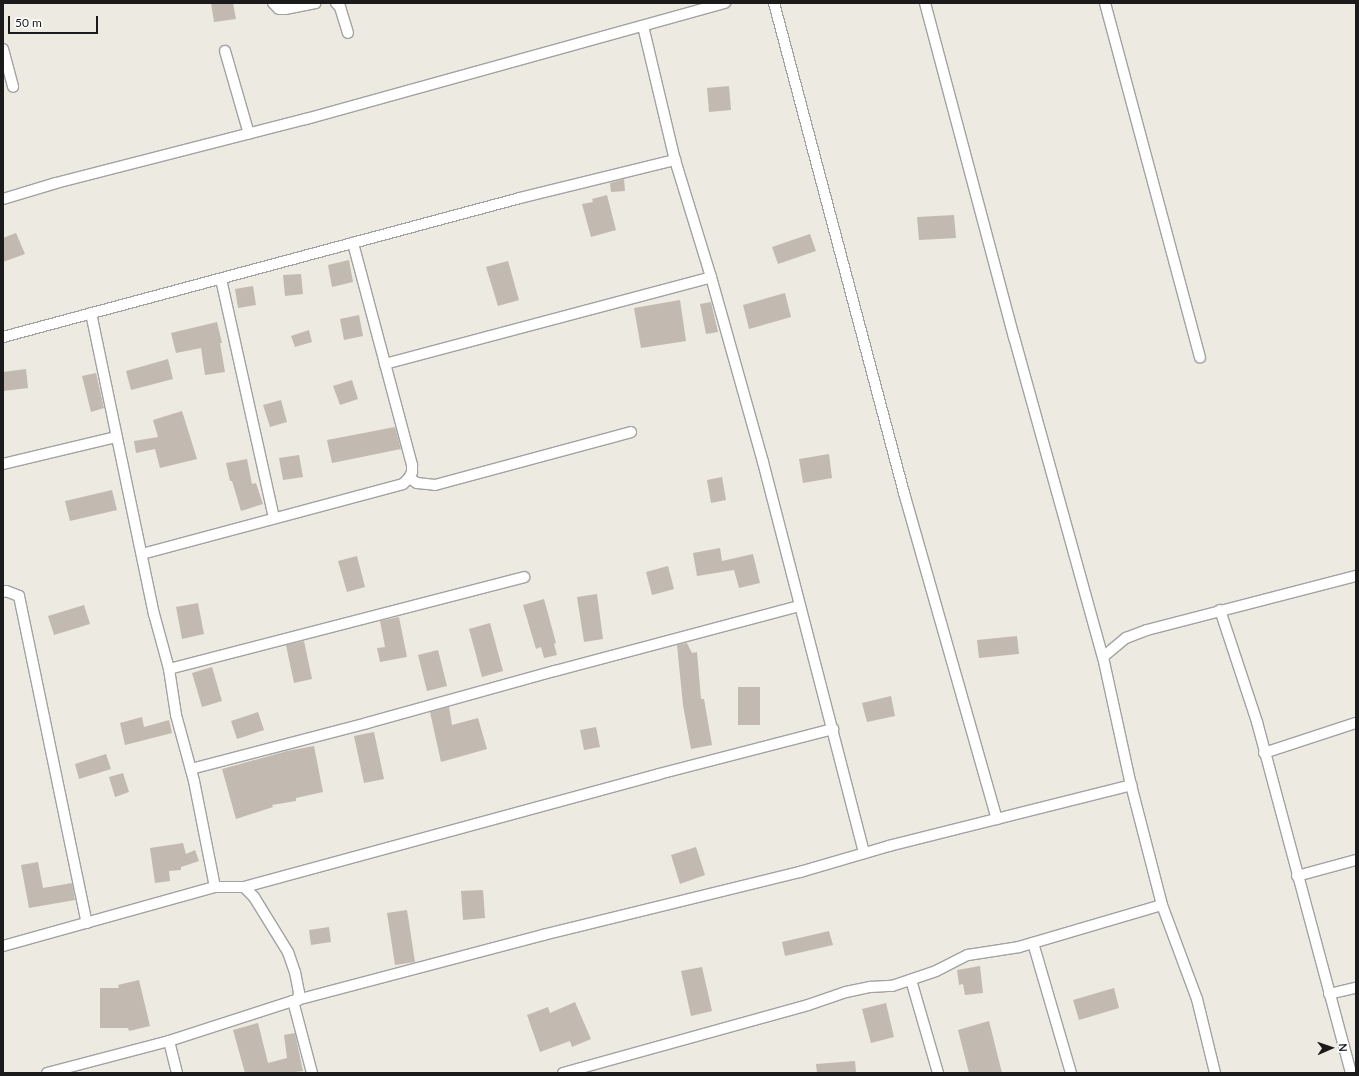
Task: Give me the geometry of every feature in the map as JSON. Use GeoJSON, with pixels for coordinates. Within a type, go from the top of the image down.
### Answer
{"type":"FeatureCollection","features":[{"type":"Feature","properties":{"kind":"street"},"geometry":{"type":"LineString","coordinates":[[273,3],[279,9],[315,3]]}},
{"type":"Feature","properties":{"kind":"street"},"geometry":{"type":"LineString","coordinates":[[336,3],[340,7],[348,33]]}},
{"type":"Feature","properties":{"kind":"street"},"geometry":{"type":"LineString","coordinates":[[3,199],[56,183],[249,134],[725,3]]}},
{"type":"Feature","properties":{"kind":"street"},"geometry":{"type":"LineString","coordinates":[[774,3],[902,486],[997,819]]}},
{"type":"Feature","properties":{"kind":"street"},"geometry":{"type":"LineString","coordinates":[[926,3],[1014,336],[1103,657],[1131,785],[1162,904],[1197,999],[1215,1073]]}},
{"type":"Feature","properties":{"kind":"street"},"geometry":{"type":"LineString","coordinates":[[1105,3],[1200,358]]}},
{"type":"Feature","properties":{"kind":"street"},"geometry":{"type":"LineString","coordinates":[[643,26],[675,160],[711,277],[763,462],[864,853]]}},
{"type":"Feature","properties":{"kind":"street"},"geometry":{"type":"LineString","coordinates":[[3,50],[13,88]]}},
{"type":"Feature","properties":{"kind":"street"},"geometry":{"type":"LineString","coordinates":[[225,51],[249,134]]}},
{"type":"Feature","properties":{"kind":"street"},"geometry":{"type":"LineString","coordinates":[[3,336],[520,198],[675,160]]}},
{"type":"Feature","properties":{"kind":"street"},"geometry":{"type":"LineString","coordinates":[[142,554],[403,484],[409,478],[412,472],[412,465],[353,243]]}},
{"type":"Feature","properties":{"kind":"street"},"geometry":{"type":"LineString","coordinates":[[385,364],[711,277]]}},
{"type":"Feature","properties":{"kind":"street"},"geometry":{"type":"LineString","coordinates":[[221,279],[274,518]]}},
{"type":"Feature","properties":{"kind":"street"},"geometry":{"type":"LineString","coordinates":[[91,313],[154,614],[170,669],[176,715],[191,769],[215,888]]}},
{"type":"Feature","properties":{"kind":"street"},"geometry":{"type":"LineString","coordinates":[[409,478],[417,483],[435,485],[631,432]]}},
{"type":"Feature","properties":{"kind":"street"},"geometry":{"type":"LineString","coordinates":[[3,464],[116,437]]}},
{"type":"Feature","properties":{"kind":"street"},"geometry":{"type":"LineString","coordinates":[[1103,657],[1126,638],[1147,630],[1356,576]]}},
{"type":"Feature","properties":{"kind":"street"},"geometry":{"type":"LineString","coordinates":[[170,669],[524,577]]}},
{"type":"Feature","properties":{"kind":"street"},"geometry":{"type":"LineString","coordinates":[[3,592],[19,596],[86,923]]}},
{"type":"Feature","properties":{"kind":"street"},"geometry":{"type":"LineString","coordinates":[[191,769],[368,724],[555,671],[800,606]]}},
{"type":"Feature","properties":{"kind":"street"},"geometry":{"type":"LineString","coordinates":[[1220,610],[1257,722],[1264,753],[1351,1073]]}},
{"type":"Feature","properties":{"kind":"street"},"geometry":{"type":"LineString","coordinates":[[1264,753],[1356,723]]}},
{"type":"Feature","properties":{"kind":"street"},"geometry":{"type":"LineString","coordinates":[[3,946],[215,888],[244,887],[659,774],[832,729]]}},
{"type":"Feature","properties":{"kind":"street"},"geometry":{"type":"LineString","coordinates":[[293,1001],[543,935],[800,872],[864,853],[1131,785]]}},
{"type":"Feature","properties":{"kind":"street"},"geometry":{"type":"LineString","coordinates":[[1297,876],[1356,860]]}},
{"type":"Feature","properties":{"kind":"street"},"geometry":{"type":"LineString","coordinates":[[47,1073],[169,1041],[298,1000],[299,992],[295,972],[288,952],[254,897],[244,887]]}},
{"type":"Feature","properties":{"kind":"street"},"geometry":{"type":"LineString","coordinates":[[563,1073],[808,1005],[846,992],[870,987],[892,986],[936,971],[968,955],[1033,943],[1162,904]]}},
{"type":"Feature","properties":{"kind":"street"},"geometry":{"type":"LineString","coordinates":[[1033,943],[1071,1073]]}},
{"type":"Feature","properties":{"kind":"street"},"geometry":{"type":"LineString","coordinates":[[911,980],[938,1073]]}},
{"type":"Feature","properties":{"kind":"street"},"geometry":{"type":"LineString","coordinates":[[1329,994],[1356,988]]}},
{"type":"Feature","properties":{"kind":"street"},"geometry":{"type":"LineString","coordinates":[[293,1001],[312,1073]]}},
{"type":"Feature","properties":{"kind":"street"},"geometry":{"type":"LineString","coordinates":[[169,1041],[177,1073]]}},
{"type":"Feature","properties":{"kind":"building"},"geometry":{"type":"Polygon","coordinates":[[[211,3],[233,3],[236,19],[214,22],[211,3]]]}},
{"type":"Feature","properties":{"kind":"building"},"geometry":{"type":"Polygon","coordinates":[[[729,86],[731,110],[709,112],[707,88],[729,86]]]}},
{"type":"Feature","properties":{"kind":"building"},"geometry":{"type":"Polygon","coordinates":[[[624,179],[625,191],[611,192],[610,183],[624,179]]]}},
{"type":"Feature","properties":{"kind":"building"},"geometry":{"type":"Polygon","coordinates":[[[607,195],[616,230],[591,237],[582,204],[593,202],[592,199],[607,195]]]}},
{"type":"Feature","properties":{"kind":"building"},"geometry":{"type":"Polygon","coordinates":[[[954,215],[956,238],[919,240],[917,217],[954,215]]]}},
{"type":"Feature","properties":{"kind":"building"},"geometry":{"type":"Polygon","coordinates":[[[16,233],[25,254],[3,262],[3,238],[16,233]]]}},
{"type":"Feature","properties":{"kind":"building"},"geometry":{"type":"Polygon","coordinates":[[[810,234],[816,251],[778,264],[772,247],[810,234]]]}},
{"type":"Feature","properties":{"kind":"building"},"geometry":{"type":"Polygon","coordinates":[[[349,260],[353,282],[332,287],[328,265],[349,260]]]}},
{"type":"Feature","properties":{"kind":"building"},"geometry":{"type":"Polygon","coordinates":[[[508,261],[519,300],[498,306],[486,267],[508,261]]]}},
{"type":"Feature","properties":{"kind":"building"},"geometry":{"type":"Polygon","coordinates":[[[301,274],[303,294],[285,296],[283,275],[301,274]]]}},
{"type":"Feature","properties":{"kind":"building"},"geometry":{"type":"Polygon","coordinates":[[[253,286],[256,305],[238,308],[235,289],[253,286]]]}},
{"type":"Feature","properties":{"kind":"building"},"geometry":{"type":"Polygon","coordinates":[[[785,293],[791,317],[749,329],[743,305],[785,293]]]}},
{"type":"Feature","properties":{"kind":"building"},"geometry":{"type":"Polygon","coordinates":[[[680,300],[686,341],[641,348],[634,308],[680,300]]]}},
{"type":"Feature","properties":{"kind":"building"},"geometry":{"type":"Polygon","coordinates":[[[711,302],[718,332],[706,334],[700,304],[711,302]]]}},
{"type":"Feature","properties":{"kind":"building"},"geometry":{"type":"Polygon","coordinates":[[[359,315],[363,336],[344,340],[340,319],[359,315]]]}},
{"type":"Feature","properties":{"kind":"building"},"geometry":{"type":"Polygon","coordinates":[[[217,322],[222,343],[220,343],[225,372],[205,375],[201,348],[176,353],[171,333],[217,322]]]}},
{"type":"Feature","properties":{"kind":"building"},"geometry":{"type":"Polygon","coordinates":[[[309,330],[312,342],[295,347],[291,336],[309,330]]]}},
{"type":"Feature","properties":{"kind":"building"},"geometry":{"type":"Polygon","coordinates":[[[168,359],[173,379],[131,390],[126,371],[168,359]]]}},
{"type":"Feature","properties":{"kind":"building"},"geometry":{"type":"Polygon","coordinates":[[[26,369],[28,388],[3,391],[3,372],[26,369]]]}},
{"type":"Feature","properties":{"kind":"building"},"geometry":{"type":"Polygon","coordinates":[[[96,373],[104,408],[91,412],[82,376],[96,373]]]}},
{"type":"Feature","properties":{"kind":"building"},"geometry":{"type":"Polygon","coordinates":[[[352,380],[358,399],[340,405],[333,386],[352,380]]]}},
{"type":"Feature","properties":{"kind":"building"},"geometry":{"type":"Polygon","coordinates":[[[281,400],[287,422],[270,427],[263,405],[281,400]]]}},
{"type":"Feature","properties":{"kind":"building"},"geometry":{"type":"Polygon","coordinates":[[[182,411],[197,459],[160,468],[155,449],[136,453],[134,441],[158,437],[153,420],[182,411]]]}},
{"type":"Feature","properties":{"kind":"building"},"geometry":{"type":"Polygon","coordinates":[[[395,427],[401,449],[332,463],[327,440],[395,427]]]}},
{"type":"Feature","properties":{"kind":"building"},"geometry":{"type":"Polygon","coordinates":[[[829,454],[832,478],[803,483],[799,459],[829,454]]]}},
{"type":"Feature","properties":{"kind":"building"},"geometry":{"type":"Polygon","coordinates":[[[299,455],[303,477],[283,480],[279,458],[299,455]]]}},
{"type":"Feature","properties":{"kind":"building"},"geometry":{"type":"Polygon","coordinates":[[[247,459],[252,484],[256,483],[263,504],[241,511],[232,481],[230,481],[226,463],[247,459]]]}},
{"type":"Feature","properties":{"kind":"building"},"geometry":{"type":"Polygon","coordinates":[[[722,477],[726,500],[711,503],[707,480],[722,477]]]}},
{"type":"Feature","properties":{"kind":"building"},"geometry":{"type":"Polygon","coordinates":[[[112,490],[117,510],[70,521],[65,501],[112,490]]]}},
{"type":"Feature","properties":{"kind":"building"},"geometry":{"type":"Polygon","coordinates":[[[720,548],[722,561],[753,554],[760,583],[739,588],[734,570],[697,576],[693,553],[720,548]]]}},
{"type":"Feature","properties":{"kind":"building"},"geometry":{"type":"Polygon","coordinates":[[[357,556],[365,587],[347,592],[338,561],[357,556]]]}},
{"type":"Feature","properties":{"kind":"building"},"geometry":{"type":"Polygon","coordinates":[[[668,566],[674,589],[652,595],[646,572],[668,566]]]}},
{"type":"Feature","properties":{"kind":"building"},"geometry":{"type":"Polygon","coordinates":[[[597,594],[603,639],[584,642],[577,597],[597,594]]]}},
{"type":"Feature","properties":{"kind":"building"},"geometry":{"type":"Polygon","coordinates":[[[544,599],[556,643],[554,644],[557,655],[544,658],[541,647],[536,649],[523,605],[544,599]]]}},
{"type":"Feature","properties":{"kind":"building"},"geometry":{"type":"Polygon","coordinates":[[[198,603],[204,634],[182,639],[176,607],[198,603]]]}},
{"type":"Feature","properties":{"kind":"building"},"geometry":{"type":"Polygon","coordinates":[[[84,605],[90,624],[54,635],[48,616],[84,605]]]}},
{"type":"Feature","properties":{"kind":"building"},"geometry":{"type":"Polygon","coordinates":[[[399,617],[407,657],[380,662],[377,648],[385,647],[380,621],[399,617]]]}},
{"type":"Feature","properties":{"kind":"building"},"geometry":{"type":"Polygon","coordinates":[[[490,623],[503,671],[482,677],[469,629],[490,623]]]}},
{"type":"Feature","properties":{"kind":"building"},"geometry":{"type":"Polygon","coordinates":[[[1017,636],[1019,654],[979,658],[977,640],[1017,636]]]}},
{"type":"Feature","properties":{"kind":"building"},"geometry":{"type":"Polygon","coordinates":[[[304,641],[312,679],[294,683],[286,645],[304,641]]]}},
{"type":"Feature","properties":{"kind":"building"},"geometry":{"type":"Polygon","coordinates":[[[687,643],[692,653],[697,652],[701,699],[704,699],[712,745],[691,749],[683,705],[677,645],[687,643]]]}},
{"type":"Feature","properties":{"kind":"building"},"geometry":{"type":"Polygon","coordinates":[[[438,650],[447,686],[427,691],[418,655],[438,650]]]}},
{"type":"Feature","properties":{"kind":"building"},"geometry":{"type":"Polygon","coordinates":[[[212,667],[222,701],[202,707],[192,673],[212,667]]]}},
{"type":"Feature","properties":{"kind":"building"},"geometry":{"type":"Polygon","coordinates":[[[738,687],[760,687],[760,725],[738,725],[738,687]]]}},
{"type":"Feature","properties":{"kind":"building"},"geometry":{"type":"Polygon","coordinates":[[[891,696],[895,716],[867,722],[862,703],[891,696]]]}},
{"type":"Feature","properties":{"kind":"building"},"geometry":{"type":"Polygon","coordinates":[[[449,707],[452,725],[478,718],[487,749],[441,762],[430,712],[449,707]]]}},
{"type":"Feature","properties":{"kind":"building"},"geometry":{"type":"Polygon","coordinates":[[[258,712],[264,730],[237,739],[231,721],[258,712]]]}},
{"type":"Feature","properties":{"kind":"building"},"geometry":{"type":"Polygon","coordinates":[[[142,717],[144,727],[169,720],[172,733],[125,745],[120,723],[142,717]]]}},
{"type":"Feature","properties":{"kind":"building"},"geometry":{"type":"Polygon","coordinates":[[[596,727],[600,747],[584,750],[580,730],[596,727]]]}},
{"type":"Feature","properties":{"kind":"building"},"geometry":{"type":"Polygon","coordinates":[[[374,732],[384,779],[364,783],[354,736],[374,732]]]}},
{"type":"Feature","properties":{"kind":"building"},"geometry":{"type":"Polygon","coordinates":[[[314,746],[323,792],[296,798],[296,801],[272,805],[273,807],[236,819],[222,769],[287,751],[314,746]]]}},
{"type":"Feature","properties":{"kind":"building"},"geometry":{"type":"Polygon","coordinates":[[[106,754],[111,769],[79,779],[75,764],[106,754]]]}},
{"type":"Feature","properties":{"kind":"building"},"geometry":{"type":"Polygon","coordinates":[[[123,773],[129,792],[115,797],[109,777],[123,773]]]}},
{"type":"Feature","properties":{"kind":"building"},"geometry":{"type":"Polygon","coordinates":[[[183,843],[186,854],[195,850],[199,861],[181,867],[181,870],[169,871],[170,881],[155,883],[150,848],[183,843]]]}},
{"type":"Feature","properties":{"kind":"building"},"geometry":{"type":"Polygon","coordinates":[[[696,847],[705,875],[680,884],[671,855],[696,847]]]}},
{"type":"Feature","properties":{"kind":"building"},"geometry":{"type":"Polygon","coordinates":[[[38,862],[43,888],[72,883],[75,900],[29,908],[21,865],[38,862]]]}},
{"type":"Feature","properties":{"kind":"building"},"geometry":{"type":"Polygon","coordinates":[[[483,890],[485,918],[463,920],[461,891],[483,890]]]}},
{"type":"Feature","properties":{"kind":"building"},"geometry":{"type":"Polygon","coordinates":[[[407,910],[415,962],[395,965],[387,913],[407,910]]]}},
{"type":"Feature","properties":{"kind":"building"},"geometry":{"type":"Polygon","coordinates":[[[329,927],[331,942],[311,945],[309,930],[329,927]]]}},
{"type":"Feature","properties":{"kind":"building"},"geometry":{"type":"Polygon","coordinates":[[[829,931],[833,945],[785,956],[782,942],[829,931]]]}},
{"type":"Feature","properties":{"kind":"building"},"geometry":{"type":"Polygon","coordinates":[[[980,966],[983,993],[965,995],[963,984],[959,985],[957,970],[980,966]]]}},
{"type":"Feature","properties":{"kind":"building"},"geometry":{"type":"Polygon","coordinates":[[[702,967],[712,1011],[691,1016],[681,971],[702,967]]]}},
{"type":"Feature","properties":{"kind":"building"},"geometry":{"type":"Polygon","coordinates":[[[139,980],[150,1026],[129,1031],[128,1028],[100,1028],[100,988],[119,988],[118,985],[139,980]]]}},
{"type":"Feature","properties":{"kind":"building"},"geometry":{"type":"Polygon","coordinates":[[[1114,988],[1119,1008],[1079,1020],[1073,1000],[1114,988]]]}},
{"type":"Feature","properties":{"kind":"building"},"geometry":{"type":"Polygon","coordinates":[[[575,1002],[591,1039],[572,1047],[570,1041],[540,1052],[527,1015],[548,1007],[550,1013],[575,1002]]]}},
{"type":"Feature","properties":{"kind":"building"},"geometry":{"type":"Polygon","coordinates":[[[886,1003],[894,1037],[871,1043],[862,1009],[886,1003]]]}},
{"type":"Feature","properties":{"kind":"building"},"geometry":{"type":"Polygon","coordinates":[[[989,1021],[1002,1073],[969,1073],[958,1030],[989,1021]]]}},
{"type":"Feature","properties":{"kind":"building"},"geometry":{"type":"Polygon","coordinates":[[[258,1023],[268,1063],[287,1058],[284,1035],[295,1033],[303,1071],[288,1073],[245,1073],[233,1030],[258,1023]]]}},
{"type":"Feature","properties":{"kind":"building"},"geometry":{"type":"Polygon","coordinates":[[[855,1061],[856,1072],[817,1073],[816,1064],[855,1061]]]}}]}
